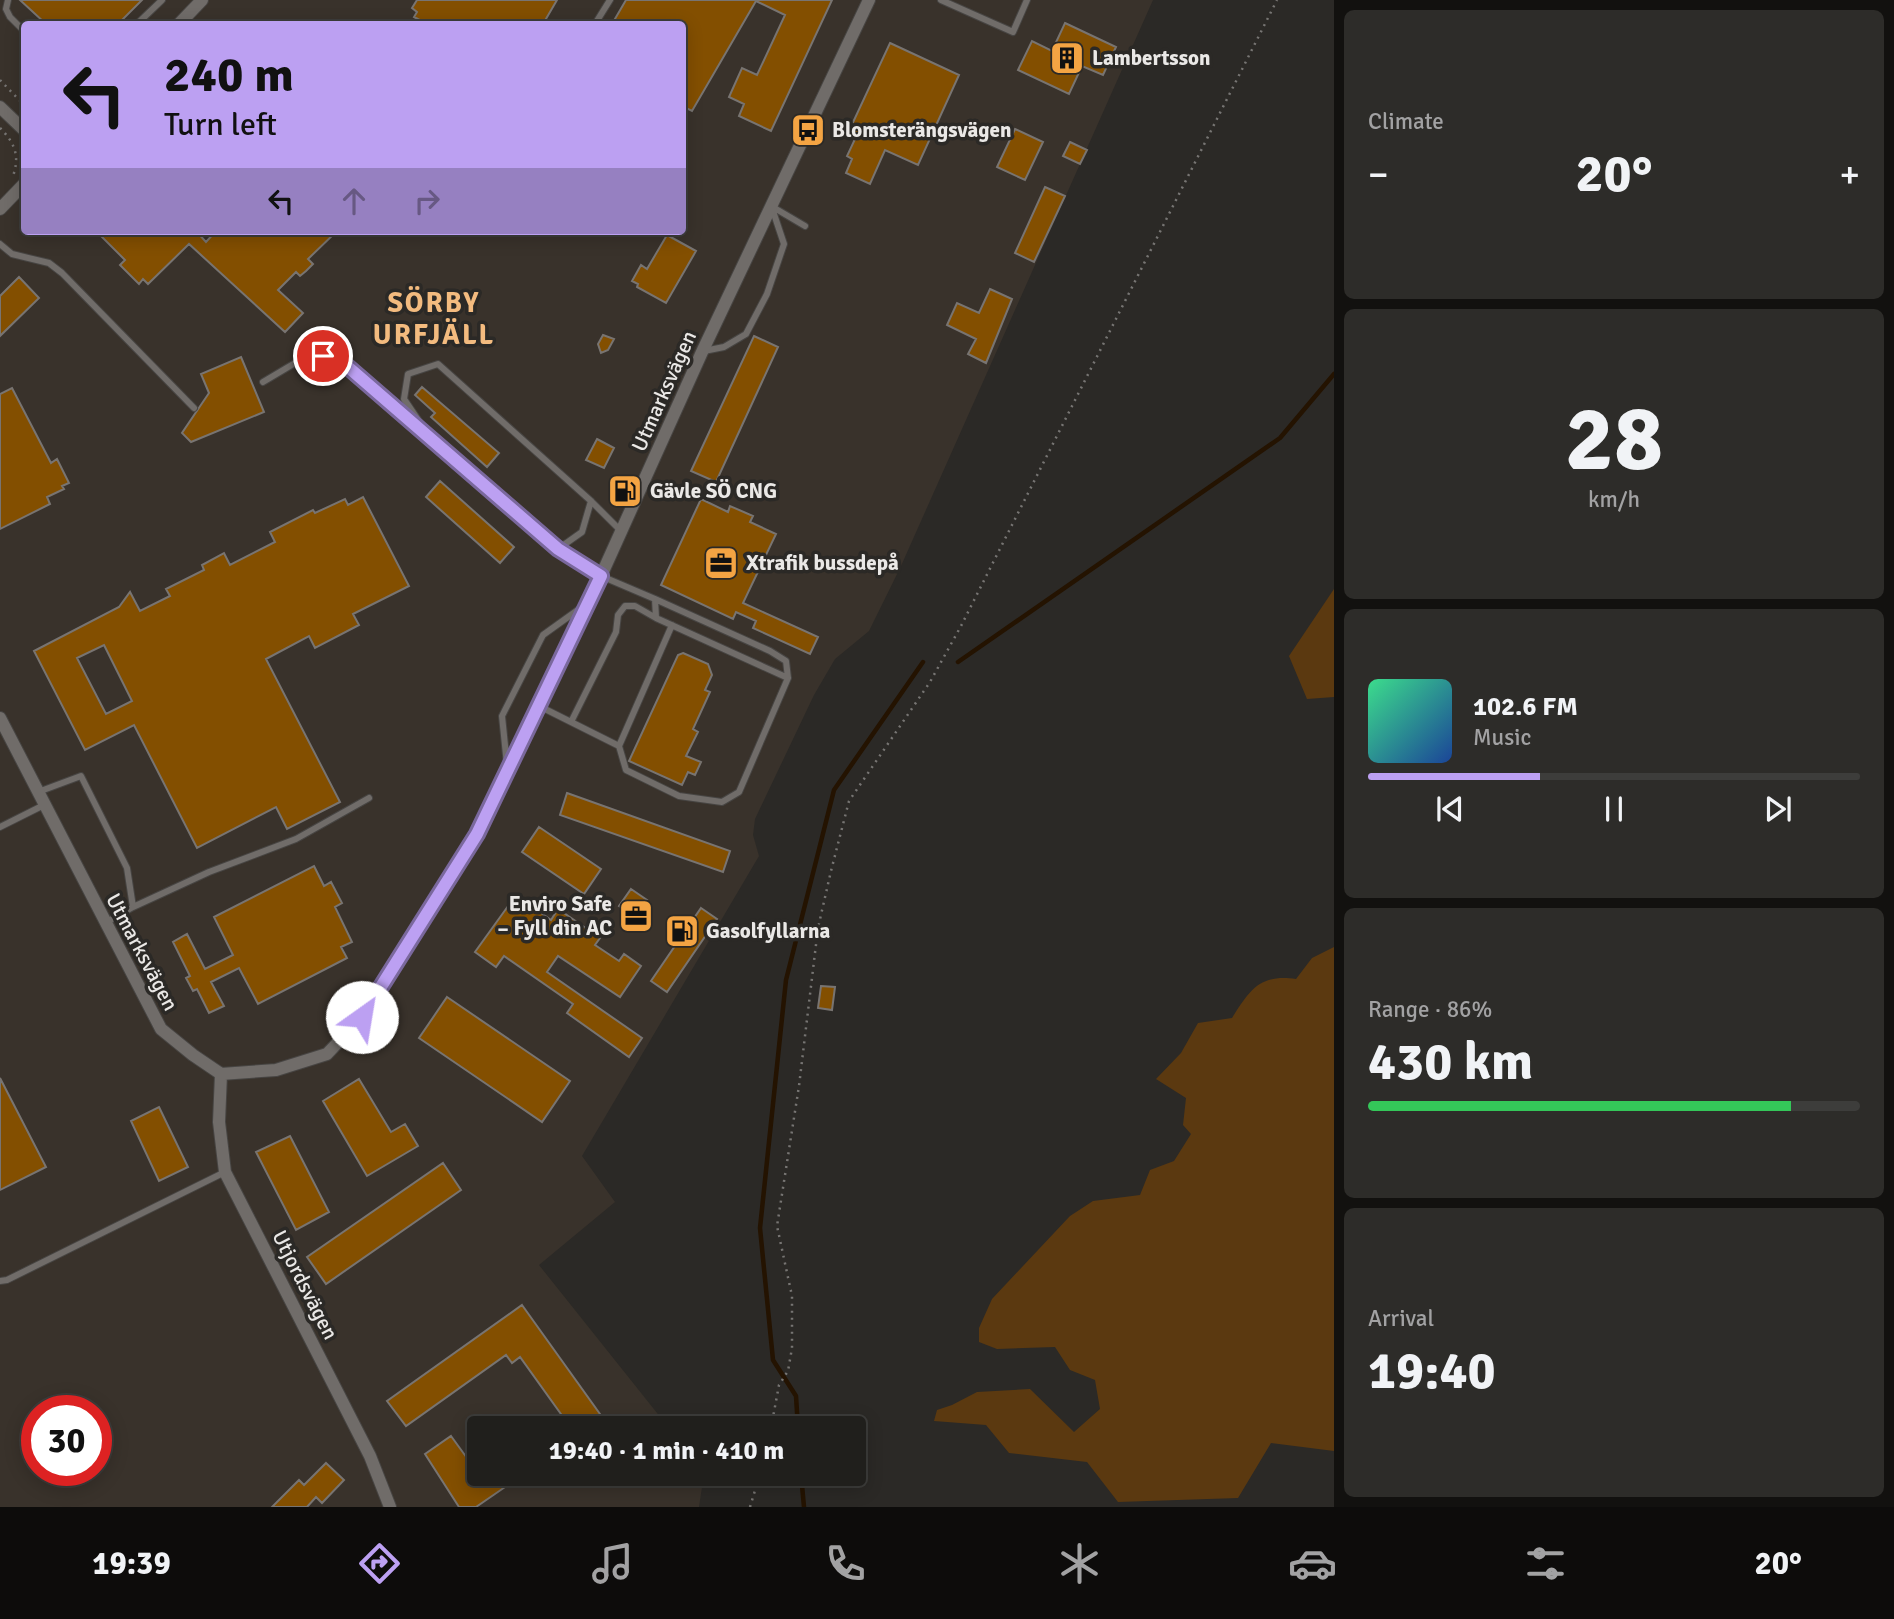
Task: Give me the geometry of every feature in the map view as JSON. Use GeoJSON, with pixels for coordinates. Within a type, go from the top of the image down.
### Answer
{"type":"FeatureCollection","features":[{"type":"Feature","properties":{"kind":"street"},"geometry":{"type":"LineString","coordinates":[[182,21],[202,0]]}},
{"type":"Feature","properties":{"kind":"street","name":"Utmarksvägen"},"geometry":{"type":"LineString","coordinates":[[0,718],[161,1029],[192,1055],[221,1074],[276,1070],[327,1054],[362,1017],[477,834],[622,532],[702,352],[869,0]]}},
{"type":"Feature","properties":{"kind":"street"},"geometry":{"type":"LineString","coordinates":[[0,107],[21,127]]}},
{"type":"Feature","properties":{"kind":"street"},"geometry":{"type":"LineString","coordinates":[[0,209],[18,190]]}},
{"type":"Feature","properties":{"kind":"street","name":"Utjordsvägen"},"geometry":{"type":"LineString","coordinates":[[221,1074],[219,1122],[225,1172],[375,1466],[390,1507]]}},
{"type":"Feature","properties":{"kind":"lane"},"geometry":{"type":"LineString","coordinates":[[8,0],[6,9],[10,18],[21,28]]}},
{"type":"Feature","properties":{"kind":"lane"},"geometry":{"type":"LineString","coordinates":[[140,21],[162,0]]}},
{"type":"Feature","properties":{"kind":"lane"},"geometry":{"type":"LineString","coordinates":[[598,21],[610,0]]}},
{"type":"Feature","properties":{"kind":"lane"},"geometry":{"type":"LineString","coordinates":[[941,0],[1013,32],[1027,0]]}},
{"type":"Feature","properties":{"kind":"lane"},"geometry":{"type":"LineString","coordinates":[[771,206],[804,226]]}},
{"type":"Feature","properties":{"kind":"lane"},"geometry":{"type":"LineString","coordinates":[[702,352],[724,347],[746,334],[767,294],[784,244],[771,206]]}},
{"type":"Feature","properties":{"kind":"lane"},"geometry":{"type":"LineString","coordinates":[[0,244],[12,254],[48,263],[62,273],[194,408]]}},
{"type":"Feature","properties":{"kind":"lane"},"geometry":{"type":"LineString","coordinates":[[263,382],[295,363],[323,356],[348,367],[558,549],[601,576],[770,651],[786,661],[788,678],[739,792],[722,802],[679,796],[626,770],[619,746],[671,625]]}},
{"type":"Feature","properties":{"kind":"lane"},"geometry":{"type":"LineString","coordinates":[[428,434],[404,399],[408,374],[438,364],[622,532]]}},
{"type":"Feature","properties":{"kind":"lane"},"geometry":{"type":"LineString","coordinates":[[558,549],[582,532],[591,501]]}},
{"type":"Feature","properties":{"kind":"lane"},"geometry":{"type":"LineString","coordinates":[[655,599],[656,618]]}},
{"type":"Feature","properties":{"kind":"lane"},"geometry":{"type":"LineString","coordinates":[[508,771],[502,716],[543,635],[587,604]]}},
{"type":"Feature","properties":{"kind":"lane"},"geometry":{"type":"LineString","coordinates":[[571,722],[616,632],[618,615],[625,606],[635,606],[788,678]]}},
{"type":"Feature","properties":{"kind":"lane"},"geometry":{"type":"LineString","coordinates":[[539,706],[619,746]]}},
{"type":"Feature","properties":{"kind":"lane"},"geometry":{"type":"LineString","coordinates":[[37,792],[81,776],[127,867],[133,908]]}},
{"type":"Feature","properties":{"kind":"lane"},"geometry":{"type":"LineString","coordinates":[[105,923],[209,873],[296,839],[369,798]]}},
{"type":"Feature","properties":{"kind":"lane"},"geometry":{"type":"LineString","coordinates":[[0,827],[44,805]]}},
{"type":"Feature","properties":{"kind":"lane"},"geometry":{"type":"LineString","coordinates":[[0,1281],[225,1172]]}},
{"type":"Feature","properties":{"kind":"path"},"geometry":{"type":"LineString","coordinates":[[773,1416],[779,1385],[788,1371],[792,1348],[792,1296],[777,1226],[797,1099],[818,928],[849,801],[930,682],[961,626],[1277,0]]}},
{"type":"Feature","properties":{"kind":"path"},"geometry":{"type":"LineString","coordinates":[[0,80],[21,102]]}},
{"type":"Feature","properties":{"kind":"path"},"geometry":{"type":"LineString","coordinates":[[0,128],[11,139],[16,150],[18,190]]}},
{"type":"Feature","properties":{"kind":"path"},"geometry":{"type":"LineString","coordinates":[[750,1507],[756,1486]]}},
{"type":"Feature","properties":{"kind":"shaded area"},"geometry":{"type":"Polygon","coordinates":[[[0,0],[1153,0],[901,566],[869,631],[835,659],[814,695],[755,819],[753,835],[759,856],[582,1156],[615,1202],[539,1265],[659,1416],[467,1416],[467,1486],[702,1486],[699,1507],[0,1507],[0,0]]]}},
{"type":"Feature","properties":{"kind":"shaded area"},"geometry":{"type":"Polygon","coordinates":[[[1334,589],[1334,697],[1307,699],[1289,656],[1334,589]]]}},
{"type":"Feature","properties":{"kind":"shaded area"},"geometry":{"type":"Polygon","coordinates":[[[1334,947],[1334,1451],[1271,1443],[1238,1498],[1118,1502],[1087,1462],[1009,1453],[986,1425],[934,1421],[937,1410],[977,1392],[1030,1389],[1074,1432],[1100,1409],[1095,1380],[1070,1370],[1055,1347],[997,1349],[979,1342],[979,1328],[992,1299],[1070,1216],[1093,1201],[1140,1195],[1150,1170],[1174,1161],[1191,1134],[1183,1125],[1186,1098],[1156,1079],[1181,1053],[1198,1023],[1232,1018],[1244,999],[1257,986],[1273,979],[1296,979],[1312,958],[1334,947]]]}},
{"type":"Feature","properties":{"kind":"building"},"geometry":{"type":"Polygon","coordinates":[[[20,0],[142,0],[121,21],[43,21],[20,0]]]}},
{"type":"Feature","properties":{"kind":"building"},"geometry":{"type":"Polygon","coordinates":[[[417,0],[557,0],[545,21],[421,21],[414,17],[417,12],[412,8],[417,0]]]}},
{"type":"Feature","properties":{"kind":"building"},"geometry":{"type":"Polygon","coordinates":[[[626,0],[832,0],[771,131],[739,116],[744,104],[729,97],[742,68],[757,75],[785,15],[756,1],[692,111],[686,108],[686,21],[614,21],[626,0]]]}},
{"type":"Feature","properties":{"kind":"building","name":"Lambertsson"},"geometry":{"type":"Polygon","coordinates":[[[1065,23],[1116,47],[1103,75],[1082,66],[1069,94],[1018,70],[1032,41],[1052,51],[1065,23]]]}},
{"type":"Feature","properties":{"kind":"building"},"geometry":{"type":"Polygon","coordinates":[[[890,43],[959,75],[918,165],[885,150],[870,184],[846,173],[852,159],[847,156],[856,137],[848,133],[890,43]]]}},
{"type":"Feature","properties":{"kind":"building"},"geometry":{"type":"Polygon","coordinates":[[[1015,129],[1043,142],[1025,180],[997,167],[1015,129]]]}},
{"type":"Feature","properties":{"kind":"building"},"geometry":{"type":"Polygon","coordinates":[[[1070,142],[1087,150],[1080,164],[1063,156],[1070,142]]]}},
{"type":"Feature","properties":{"kind":"building"},"geometry":{"type":"Polygon","coordinates":[[[1045,187],[1065,196],[1034,262],[1015,253],[1045,187]]]}},
{"type":"Feature","properties":{"kind":"building"},"geometry":{"type":"Polygon","coordinates":[[[100,235],[200,235],[206,242],[212,235],[333,235],[308,259],[313,264],[300,276],[296,272],[278,290],[303,313],[285,332],[189,244],[148,284],[143,279],[139,284],[120,265],[125,260],[100,235]]]}},
{"type":"Feature","properties":{"kind":"building"},"geometry":{"type":"Polygon","coordinates":[[[667,235],[696,251],[666,303],[637,287],[638,284],[632,281],[641,265],[647,269],[667,235]]]}},
{"type":"Feature","properties":{"kind":"building"},"geometry":{"type":"Polygon","coordinates":[[[19,277],[39,298],[0,336],[0,296],[19,277]]]}},
{"type":"Feature","properties":{"kind":"building"},"geometry":{"type":"Polygon","coordinates":[[[990,289],[1012,299],[986,363],[968,354],[976,339],[947,325],[957,303],[979,313],[990,289]]]}},
{"type":"Feature","properties":{"kind":"building"},"geometry":{"type":"Polygon","coordinates":[[[603,335],[614,339],[608,350],[601,353],[598,344],[603,335]]]}},
{"type":"Feature","properties":{"kind":"building"},"geometry":{"type":"Polygon","coordinates":[[[754,336],[778,347],[716,482],[691,471],[754,336]]]}},
{"type":"Feature","properties":{"kind":"building"},"geometry":{"type":"Polygon","coordinates":[[[241,357],[264,412],[191,442],[182,433],[209,393],[201,374],[241,357]]]}},
{"type":"Feature","properties":{"kind":"building"},"geometry":{"type":"Polygon","coordinates":[[[422,387],[499,453],[487,467],[431,417],[435,413],[415,395],[422,387]]]}},
{"type":"Feature","properties":{"kind":"building"},"geometry":{"type":"Polygon","coordinates":[[[12,388],[51,463],[57,459],[69,483],[62,486],[64,489],[47,497],[50,504],[0,529],[0,394],[12,388]]]}},
{"type":"Feature","properties":{"kind":"building"},"geometry":{"type":"Polygon","coordinates":[[[597,439],[614,448],[604,468],[586,460],[597,439]]]}},
{"type":"Feature","properties":{"kind":"building"},"geometry":{"type":"Polygon","coordinates":[[[440,481],[514,547],[500,563],[426,497],[440,481]]]}},
{"type":"Feature","properties":{"kind":"building"},"geometry":{"type":"Polygon","coordinates":[[[363,497],[409,586],[353,614],[359,625],[315,648],[309,636],[266,659],[340,802],[287,829],[276,807],[197,848],[134,725],[85,750],[34,651],[119,607],[130,592],[140,611],[170,596],[166,589],[204,570],[202,565],[224,553],[230,565],[275,542],[270,532],[313,510],[315,513],[345,499],[348,505],[363,497]],[[104,645],[77,658],[106,714],[132,701],[104,645]]]}},
{"type":"Feature","properties":{"kind":"building"},"geometry":{"type":"Polygon","coordinates":[[[701,499],[728,512],[730,506],[753,516],[750,522],[776,534],[743,603],[818,637],[810,654],[753,628],[756,621],[736,612],[733,619],[661,585],[701,499]]]}},
{"type":"Feature","properties":{"kind":"building"},"geometry":{"type":"Polygon","coordinates":[[[683,653],[708,664],[712,675],[705,690],[710,692],[693,729],[698,732],[686,756],[701,762],[695,775],[688,772],[682,785],[629,761],[678,655],[683,653]]]}},
{"type":"Feature","properties":{"kind":"building"},"geometry":{"type":"Polygon","coordinates":[[[567,793],[730,851],[723,872],[560,815],[567,793]]]}},
{"type":"Feature","properties":{"kind":"building"},"geometry":{"type":"Polygon","coordinates":[[[539,827],[601,869],[584,894],[522,852],[539,827]]]}},
{"type":"Feature","properties":{"kind":"building"},"geometry":{"type":"Polygon","coordinates":[[[314,866],[324,886],[331,882],[342,903],[335,907],[352,942],[341,947],[347,958],[258,1004],[239,968],[211,982],[224,1006],[209,1013],[197,989],[193,991],[186,978],[190,976],[173,942],[187,934],[205,969],[233,955],[214,917],[314,866]]]}},
{"type":"Feature","properties":{"kind":"building"},"geometry":{"type":"Polygon","coordinates":[[[631,889],[647,900],[635,918],[619,906],[631,889]]]}},
{"type":"Feature","properties":{"kind":"building"},"geometry":{"type":"Polygon","coordinates":[[[516,895],[551,920],[558,909],[600,938],[595,945],[619,961],[624,954],[641,966],[620,997],[558,956],[547,972],[642,1038],[629,1057],[567,1013],[573,1004],[504,956],[496,967],[475,952],[516,895]]]}},
{"type":"Feature","properties":{"kind":"building"},"geometry":{"type":"Polygon","coordinates":[[[701,908],[717,919],[667,992],[651,981],[701,908]]]}},
{"type":"Feature","properties":{"kind":"building"},"geometry":{"type":"Polygon","coordinates":[[[821,986],[835,987],[832,1010],[818,1008],[821,986]]]}},
{"type":"Feature","properties":{"kind":"building"},"geometry":{"type":"Polygon","coordinates":[[[447,997],[570,1081],[542,1122],[419,1038],[447,997]]]}},
{"type":"Feature","properties":{"kind":"building"},"geometry":{"type":"Polygon","coordinates":[[[0,1078],[46,1167],[0,1190],[0,1078]]]}},
{"type":"Feature","properties":{"kind":"building"},"geometry":{"type":"Polygon","coordinates":[[[359,1079],[391,1132],[405,1124],[418,1146],[367,1176],[323,1101],[359,1079]]]}},
{"type":"Feature","properties":{"kind":"building"},"geometry":{"type":"Polygon","coordinates":[[[159,1107],[188,1167],[159,1181],[131,1121],[159,1107]]]}},
{"type":"Feature","properties":{"kind":"building"},"geometry":{"type":"Polygon","coordinates":[[[290,1136],[329,1212],[296,1230],[256,1152],[290,1136]]]}},
{"type":"Feature","properties":{"kind":"building"},"geometry":{"type":"Polygon","coordinates":[[[443,1163],[461,1190],[326,1284],[307,1257],[443,1163]]]}},
{"type":"Feature","properties":{"kind":"building"},"geometry":{"type":"Polygon","coordinates":[[[522,1305],[601,1416],[562,1416],[520,1357],[512,1363],[506,1355],[406,1426],[387,1401],[522,1305]]]}},
{"type":"Feature","properties":{"kind":"building"},"geometry":{"type":"Polygon","coordinates":[[[451,1436],[467,1458],[467,1486],[507,1486],[476,1507],[459,1507],[425,1454],[451,1436]]]}},
{"type":"Feature","properties":{"kind":"building"},"geometry":{"type":"Polygon","coordinates":[[[326,1463],[344,1480],[322,1503],[316,1497],[307,1507],[272,1507],[299,1480],[304,1485],[326,1463]]]}},
{"type":"Feature","properties":{"kind":"waterway"},"geometry":{"type":"LineString","coordinates":[[958,662],[1280,438],[1334,374]]}},
{"type":"Feature","properties":{"kind":"waterway"},"geometry":{"type":"LineString","coordinates":[[797,1416],[796,1396],[773,1360],[760,1228],[786,980],[834,790],[923,662]]}},
{"type":"Feature","properties":{"kind":"waterway"},"geometry":{"type":"LineString","coordinates":[[802,1486],[804,1507]]}},
{"type":"Feature","properties":{"kind":"place","name":"Lambertsson"},"geometry":{"type":"Point","coordinates":[1067,58]}},
{"type":"Feature","properties":{"kind":"place","name":"Blomsterängsvägen"},"geometry":{"type":"Point","coordinates":[808,130]}},
{"type":"Feature","properties":{"kind":"place","name":"Gävle SÖ CNG"},"geometry":{"type":"Point","coordinates":[625,491]}},
{"type":"Feature","properties":{"kind":"place","name":"Xtrafik bussdepå"},"geometry":{"type":"Point","coordinates":[721,563]}},
{"type":"Feature","properties":{"kind":"place","name":"Enviro Safe – Fyll din AC"},"geometry":{"type":"Point","coordinates":[636,916]}},
{"type":"Feature","properties":{"kind":"place","name":"Gasolfyllarna"},"geometry":{"type":"Point","coordinates":[682,931]}},
{"type":"Feature","properties":{"kind":"district","name":"SÖRBY URFJÄLL"},"geometry":{"type":"Point","coordinates":[434,318]}},
{"type":"Feature","properties":{"kind":"route"},"geometry":{"type":"LineString","coordinates":[[323,356],[348,367],[558,549],[601,576],[477,834],[362,1017]]}}]}
